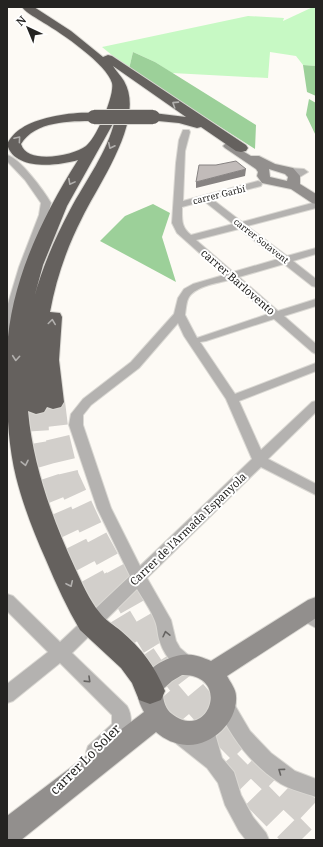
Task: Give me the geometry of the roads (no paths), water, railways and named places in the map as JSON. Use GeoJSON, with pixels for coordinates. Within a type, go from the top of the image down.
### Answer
{"type":"FeatureCollection","features":[{"type":"Feature","properties":{"kind":"highway"},"geometry":{"type":"LineString","coordinates":[[27,7],[87,48],[110,69],[119,82],[124,103],[120,128],[68,229],[45,292],[37,321],[33,356],[44,405],[53,314],[60,284],[81,228],[124,144],[132,118],[130,95],[125,82],[117,70],[102,54]]}},
{"type":"Feature","properties":{"kind":"highway"},"geometry":{"type":"LineString","coordinates":[[33,7],[78,36],[235,147]]}},
{"type":"Feature","properties":{"kind":"highway"},"geometry":{"type":"LineString","coordinates":[[119,82],[116,105],[109,121],[59,206],[33,267],[24,299],[18,334],[15,366],[17,425],[30,486],[62,566],[77,598],[91,623],[133,660],[143,673],[153,703]]}},
{"type":"Feature","properties":{"kind":"highway"},"geometry":{"type":"LineString","coordinates":[[92,149],[73,158],[43,161],[21,155],[16,151],[14,144],[23,133],[41,124],[62,119],[94,117],[153,117],[172,118],[191,122],[235,147]]}},
{"type":"Feature","properties":{"kind":"main road"},"geometry":{"type":"LineString","coordinates":[[235,147],[258,165],[284,177]]}},
{"type":"Feature","properties":{"kind":"main road"},"geometry":{"type":"LineString","coordinates":[[235,147],[284,177],[316,200]]}},
{"type":"Feature","properties":{"kind":"main road"},"geometry":{"type":"LineString","coordinates":[[211,674],[312,614]]}},
{"type":"Feature","properties":{"kind":"main road"},"geometry":{"type":"LineString","coordinates":[[7,833],[136,734],[153,703],[159,676],[172,668],[188,665],[200,667],[211,674],[223,689],[224,703],[221,714],[206,729],[190,734],[179,734],[164,726],[153,703]]}},
{"type":"Feature","properties":{"kind":"street","name":"carrer Barlovento"},"geometry":{"type":"LineString","coordinates":[[186,132],[183,138],[178,227],[232,277],[316,350]]}},
{"type":"Feature","properties":{"kind":"street"},"geometry":{"type":"LineString","coordinates":[[7,157],[15,162],[46,204],[45,214],[33,241],[15,297],[7,335]]}},
{"type":"Feature","properties":{"kind":"street","name":"carrer Garbí"},"geometry":{"type":"LineString","coordinates":[[201,199],[284,177]]}},
{"type":"Feature","properties":{"kind":"street"},"geometry":{"type":"LineString","coordinates":[[179,200],[201,199]]}},
{"type":"Feature","properties":{"kind":"street","name":"carrer Sotavent"},"geometry":{"type":"LineString","coordinates":[[201,199],[240,225],[316,284]]}},
{"type":"Feature","properties":{"kind":"street"},"geometry":{"type":"LineString","coordinates":[[190,239],[316,205]]}},
{"type":"Feature","properties":{"kind":"street"},"geometry":{"type":"LineString","coordinates":[[188,665],[174,653],[168,642],[163,620],[138,577],[104,508],[76,425],[76,414],[88,402],[135,365],[179,315],[183,298],[188,291],[197,286],[232,277],[316,251]]}},
{"type":"Feature","properties":{"kind":"street"},"geometry":{"type":"LineString","coordinates":[[202,339],[316,302]]}},
{"type":"Feature","properties":{"kind":"street"},"geometry":{"type":"LineString","coordinates":[[179,315],[190,336],[232,399],[259,460],[316,490]]}},
{"type":"Feature","properties":{"kind":"street"},"geometry":{"type":"LineString","coordinates":[[232,399],[316,367]]}},
{"type":"Feature","properties":{"kind":"street","name":"Carrer de l'Armada Espanyola"},"geometry":{"type":"LineString","coordinates":[[7,695],[60,652],[91,623],[316,405]]}},
{"type":"Feature","properties":{"kind":"street"},"geometry":{"type":"LineString","coordinates":[[7,601],[60,652]]}},
{"type":"Feature","properties":{"kind":"street","name":"carrer Lo Soler"},"geometry":{"type":"LineString","coordinates":[[32,813],[118,730],[122,723],[121,712],[60,652]]}},
{"type":"Feature","properties":{"kind":"street"},"geometry":{"type":"LineString","coordinates":[[224,703],[243,737],[264,759],[290,778],[316,788]]}},
{"type":"Feature","properties":{"kind":"street"},"geometry":{"type":"LineString","coordinates":[[206,729],[214,762]]}},
{"type":"Feature","properties":{"kind":"street"},"geometry":{"type":"LineString","coordinates":[[179,734],[214,762],[227,779],[232,798],[246,824],[259,840]]}},
{"type":"Feature","properties":{"kind":"tunnel"},"geometry":{"type":"LineString","coordinates":[[53,402],[57,435],[67,477],[93,533],[119,581]]}},
{"type":"Feature","properties":{"kind":"tunnel"},"geometry":{"type":"LineString","coordinates":[[36,407],[38,441],[53,494],[69,531],[95,581]]}},
{"type":"Feature","properties":{"kind":"tunnel"},"geometry":{"type":"LineString","coordinates":[[94,580],[132,643],[164,691],[225,763],[301,840]]}},
{"type":"Feature","properties":{"kind":"tunnel"},"geometry":{"type":"LineString","coordinates":[[119,580],[149,633],[183,683],[247,754],[316,820]]}}]}
